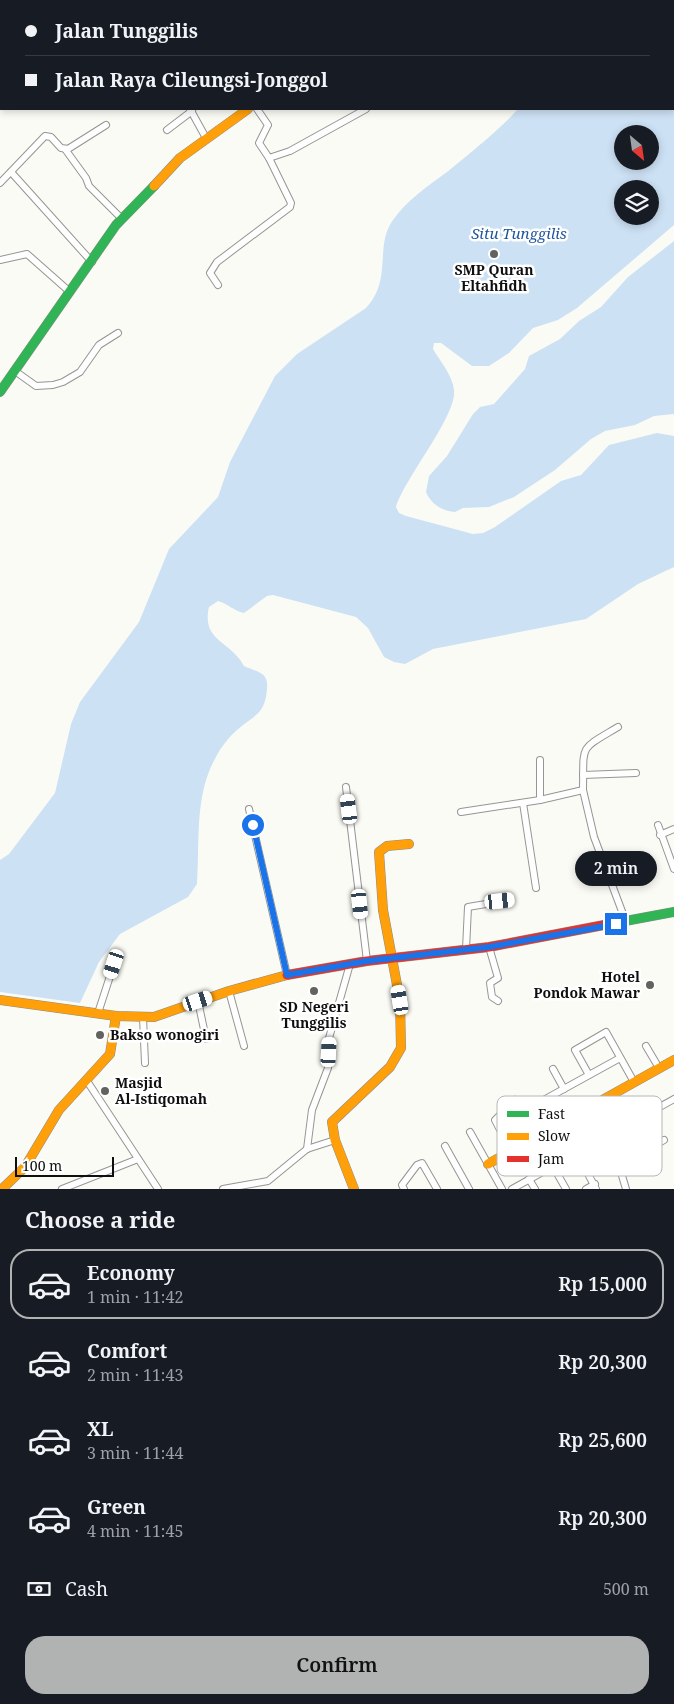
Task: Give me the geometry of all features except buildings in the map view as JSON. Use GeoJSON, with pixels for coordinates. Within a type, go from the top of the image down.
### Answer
{"type":"FeatureCollection","features":[{"type":"Feature","properties":{"kind":"street"},"geometry":{"type":"LineString","coordinates":[[167,130],[191,110],[206,138]]}},
{"type":"Feature","properties":{"kind":"street"},"geometry":{"type":"LineString","coordinates":[[0,392],[122,219],[180,158],[247,110]]}},
{"type":"Feature","properties":{"kind":"street"},"geometry":{"type":"LineString","coordinates":[[218,285],[210,273],[217,262],[290,207],[291,203],[269,158],[259,143],[268,125],[258,110]]}},
{"type":"Feature","properties":{"kind":"street"},"geometry":{"type":"LineString","coordinates":[[269,158],[290,151],[356,112]]}},
{"type":"Feature","properties":{"kind":"street"},"geometry":{"type":"LineString","coordinates":[[65,149],[106,125]]}},
{"type":"Feature","properties":{"kind":"street"},"geometry":{"type":"LineString","coordinates":[[0,183],[45,136],[51,137],[65,149],[86,178],[89,186],[122,219]]}},
{"type":"Feature","properties":{"kind":"street"},"geometry":{"type":"LineString","coordinates":[[11,172],[92,262]]}},
{"type":"Feature","properties":{"kind":"street"},"geometry":{"type":"LineString","coordinates":[[0,260],[27,254],[70,292]]}},
{"type":"Feature","properties":{"kind":"street"},"geometry":{"type":"LineString","coordinates":[[15,372],[36,386],[53,385],[63,382],[80,372],[100,345],[118,333]]}},
{"type":"Feature","properties":{"kind":"street"},"geometry":{"type":"LineString","coordinates":[[618,727],[586,746],[582,754],[583,790],[594,837],[626,922]]}},
{"type":"Feature","properties":{"kind":"street"},"geometry":{"type":"LineString","coordinates":[[540,760],[540,800]]}},
{"type":"Feature","properties":{"kind":"street"},"geometry":{"type":"LineString","coordinates":[[583,775],[636,773]]}},
{"type":"Feature","properties":{"kind":"street"},"geometry":{"type":"LineString","coordinates":[[346,787],[367,961]]}},
{"type":"Feature","properties":{"kind":"street"},"geometry":{"type":"LineString","coordinates":[[461,812],[540,800],[583,790]]}},
{"type":"Feature","properties":{"kind":"street"},"geometry":{"type":"LineString","coordinates":[[523,803],[536,888]]}},
{"type":"Feature","properties":{"kind":"street"},"geometry":{"type":"LineString","coordinates":[[249,809],[287,975]]}},
{"type":"Feature","properties":{"kind":"street"},"geometry":{"type":"LineString","coordinates":[[658,825],[660,835],[674,869]]}},
{"type":"Feature","properties":{"kind":"street"},"geometry":{"type":"LineString","coordinates":[[660,835],[674,829]]}},
{"type":"Feature","properties":{"kind":"street"},"geometry":{"type":"LineString","coordinates":[[354,1189],[335,1140],[332,1126],[334,1118],[390,1067],[401,1048],[400,1000],[384,910],[379,852],[387,846],[409,844]]}},
{"type":"Feature","properties":{"kind":"street"},"geometry":{"type":"LineString","coordinates":[[466,949],[468,907],[510,900]]}},
{"type":"Feature","properties":{"kind":"street"},"geometry":{"type":"LineString","coordinates":[[0,1000],[143,1018],[164,1015],[198,1001],[287,975],[367,961],[489,947],[674,912]]}},
{"type":"Feature","properties":{"kind":"street"},"geometry":{"type":"LineString","coordinates":[[489,947],[498,978],[490,984],[492,997],[498,1001]]}},
{"type":"Feature","properties":{"kind":"street"},"geometry":{"type":"LineString","coordinates":[[98,1013],[114,964]]}},
{"type":"Feature","properties":{"kind":"street"},"geometry":{"type":"LineString","coordinates":[[307,1149],[312,1110],[328,1068],[329,1038],[350,964]]}},
{"type":"Feature","properties":{"kind":"street"},"geometry":{"type":"LineString","coordinates":[[229,991],[244,1046]]}},
{"type":"Feature","properties":{"kind":"street"},"geometry":{"type":"LineString","coordinates":[[198,1001],[206,1040]]}},
{"type":"Feature","properties":{"kind":"street"},"geometry":{"type":"LineString","coordinates":[[2,1189],[25,1167],[59,1110],[110,1054],[116,1016]]}},
{"type":"Feature","properties":{"kind":"street"},"geometry":{"type":"LineString","coordinates":[[143,1018],[145,1063]]}},
{"type":"Feature","properties":{"kind":"street"},"geometry":{"type":"LineString","coordinates":[[589,1075],[575,1050],[606,1032],[634,1082]]}},
{"type":"Feature","properties":{"kind":"street"},"geometry":{"type":"LineString","coordinates":[[646,1046],[659,1068]]}},
{"type":"Feature","properties":{"kind":"street"},"geometry":{"type":"LineString","coordinates":[[551,1096],[620,1058]]}},
{"type":"Feature","properties":{"kind":"street"},"geometry":{"type":"LineString","coordinates":[[609,1096],[674,1060]]}},
{"type":"Feature","properties":{"kind":"street"},"geometry":{"type":"LineString","coordinates":[[553,1069],[564,1089]]}},
{"type":"Feature","properties":{"kind":"street"},"geometry":{"type":"LineString","coordinates":[[87,1081],[158,1189]]}},
{"type":"Feature","properties":{"kind":"street"},"geometry":{"type":"LineString","coordinates":[[662,1106],[674,1099]]}},
{"type":"Feature","properties":{"kind":"street"},"geometry":{"type":"LineString","coordinates":[[470,1132],[502,1189]]}},
{"type":"Feature","properties":{"kind":"street"},"geometry":{"type":"LineString","coordinates":[[223,1189],[268,1181],[307,1149],[335,1140]]}},
{"type":"Feature","properties":{"kind":"street"},"geometry":{"type":"LineString","coordinates":[[446,1146],[469,1189]]}},
{"type":"Feature","properties":{"kind":"street"},"geometry":{"type":"LineString","coordinates":[[62,1189],[138,1159]]}},
{"type":"Feature","properties":{"kind":"street"},"geometry":{"type":"LineString","coordinates":[[488,1164],[497,1159]]}},
{"type":"Feature","properties":{"kind":"street"},"geometry":{"type":"LineString","coordinates":[[404,1189],[402,1185],[417,1165],[422,1163],[437,1189]]}},
{"type":"Feature","properties":{"kind":"street"},"geometry":{"type":"LineString","coordinates":[[512,1189],[535,1176]]}},
{"type":"Feature","properties":{"kind":"street"},"geometry":{"type":"LineString","coordinates":[[559,1176],[566,1189]]}},
{"type":"Feature","properties":{"kind":"street"},"geometry":{"type":"LineString","coordinates":[[586,1189],[596,1187],[590,1176]]}},
{"type":"Feature","properties":{"kind":"street"},"geometry":{"type":"LineString","coordinates":[[622,1176],[626,1189]]}},
{"type":"Feature","properties":{"kind":"street"},"geometry":{"type":"LineString","coordinates":[[529,1179],[535,1189]]}},
{"type":"Feature","properties":{"kind":"water","name":"Situ Tunggilis"},"geometry":{"type":"Polygon","coordinates":[[[517,110],[674,110],[674,225],[577,308],[558,320],[533,328],[509,353],[489,366],[472,366],[441,343],[434,343],[433,349],[449,374],[453,385],[453,401],[440,430],[401,494],[396,507],[399,513],[406,516],[473,534],[483,533],[495,527],[561,481],[581,475],[609,445],[657,433],[674,436],[674,567],[638,584],[586,619],[433,649],[405,664],[394,662],[384,657],[368,628],[356,617],[273,595],[267,596],[244,613],[218,601],[209,607],[209,627],[213,634],[232,651],[244,666],[264,675],[267,689],[264,704],[258,714],[228,739],[218,753],[209,772],[204,787],[199,819],[197,884],[188,897],[120,934],[99,962],[80,1003],[0,992],[0,860],[9,854],[55,793],[71,724],[80,702],[139,622],[169,549],[218,497],[230,462],[275,376],[297,354],[366,308],[379,286],[387,230],[393,220],[418,194],[484,142],[517,110]]]}},
{"type":"Feature","properties":{"kind":"water"},"geometry":{"type":"Polygon","coordinates":[[[674,241],[674,414],[654,416],[635,425],[605,431],[591,439],[555,470],[514,497],[489,507],[463,508],[455,512],[441,508],[434,503],[426,492],[429,476],[447,456],[473,414],[480,407],[494,404],[525,369],[529,356],[560,339],[579,321],[601,307],[628,277],[674,241]]]}},
{"type":"Feature","properties":{"kind":"traffic: fast"},"geometry":{"type":"LineString","coordinates":[[0,392],[116,225],[154,186]]}},
{"type":"Feature","properties":{"kind":"traffic: fast"},"geometry":{"type":"LineString","coordinates":[[604,925],[674,912]]}},
{"type":"Feature","properties":{"kind":"traffic: slow"},"geometry":{"type":"LineString","coordinates":[[154,186],[180,158],[247,110]]}},
{"type":"Feature","properties":{"kind":"traffic: slow"},"geometry":{"type":"LineString","coordinates":[[354,1189],[335,1140],[332,1122],[390,1067],[401,1048],[400,1001],[383,910],[379,852],[387,846],[409,844]]}},
{"type":"Feature","properties":{"kind":"traffic: slow"},"geometry":{"type":"LineString","coordinates":[[0,1000],[116,1016],[154,1017],[229,991],[287,975]]}},
{"type":"Feature","properties":{"kind":"traffic: slow"},"geometry":{"type":"LineString","coordinates":[[2,1189],[25,1167],[59,1110],[110,1054],[116,1016]]}},
{"type":"Feature","properties":{"kind":"traffic: slow"},"geometry":{"type":"LineString","coordinates":[[610,1096],[674,1060]]}},
{"type":"Feature","properties":{"kind":"traffic: slow"},"geometry":{"type":"LineString","coordinates":[[488,1164],[497,1159]]}},
{"type":"Feature","properties":{"kind":"traffic: jam"},"geometry":{"type":"LineString","coordinates":[[287,975],[367,961],[489,947],[604,925]]}},
{"type":"Feature","properties":{"kind":"place","name":"SMP Quran Eltahfidh"},"geometry":{"type":"Point","coordinates":[494,254]}},
{"type":"Feature","properties":{"kind":"place","name":"Hotel Pondok Mawar"},"geometry":{"type":"Point","coordinates":[650,985]}},
{"type":"Feature","properties":{"kind":"place","name":"SD Negeri Tunggilis"},"geometry":{"type":"Point","coordinates":[314,991]}},
{"type":"Feature","properties":{"kind":"place","name":"Bakso wonogiri"},"geometry":{"type":"Point","coordinates":[100,1035]}},
{"type":"Feature","properties":{"kind":"place","name":"Masjid Al-Istiqomah"},"geometry":{"type":"Point","coordinates":[105,1091]}},
{"type":"Feature","properties":{"kind":"route"},"geometry":{"type":"LineString","coordinates":[[253,825],[287,975],[367,961],[489,947],[578,929],[616,924]]}}]}
